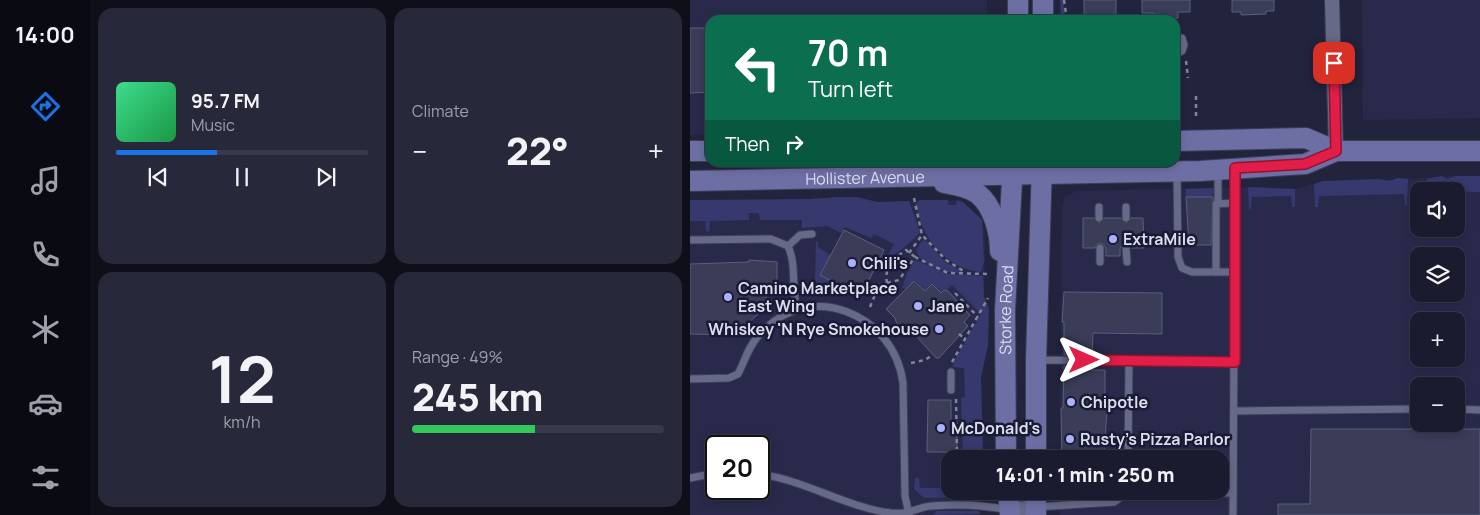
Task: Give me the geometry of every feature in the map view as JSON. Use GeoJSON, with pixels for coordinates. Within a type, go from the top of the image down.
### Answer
{"type":"FeatureCollection","features":[{"type":"Feature","properties":{"kind":"main road"},"geometry":{"type":"LineString","coordinates":[[1018,0],[1018,15]]}},
{"type":"Feature","properties":{"kind":"main road"},"geometry":{"type":"LineString","coordinates":[[1043,0],[1043,15]]}},
{"type":"Feature","properties":{"kind":"main road","name":"Hollister Avenue"},"geometry":{"type":"LineString","coordinates":[[1180,141],[1306,138],[1336,151]]}},
{"type":"Feature","properties":{"kind":"main road"},"geometry":{"type":"LineString","coordinates":[[690,151],[705,151]]}},
{"type":"Feature","properties":{"kind":"main road","name":"Hollister Avenue"},"geometry":{"type":"LineString","coordinates":[[690,181],[900,178],[1013,169],[1177,172],[1305,164],[1336,151],[1480,151]]}},
{"type":"Feature","properties":{"kind":"main road","name":"Storke Road"},"geometry":{"type":"LineString","coordinates":[[1006,450],[1005,310],[1013,169]]}},
{"type":"Feature","properties":{"kind":"main road","name":"Storke Road"},"geometry":{"type":"LineString","coordinates":[[1036,450],[1036,360],[1042,169]]}},
{"type":"Feature","properties":{"kind":"main road"},"geometry":{"type":"LineString","coordinates":[[900,178],[956,185],[976,193],[984,201],[996,224],[1000,248],[1000,292],[1005,310]]}},
{"type":"Feature","properties":{"kind":"street"},"geometry":{"type":"LineString","coordinates":[[1332,0],[1336,151]]}},
{"type":"Feature","properties":{"kind":"street"},"geometry":{"type":"LineString","coordinates":[[1007,508],[1036,504]]}},
{"type":"Feature","properties":{"kind":"lane"},"geometry":{"type":"LineString","coordinates":[[1180,37],[1182,38],[1184,45],[1180,52]]}},
{"type":"Feature","properties":{"kind":"lane"},"geometry":{"type":"LineString","coordinates":[[1227,169],[1235,203],[1233,515]]}},
{"type":"Feature","properties":{"kind":"lane"},"geometry":{"type":"LineString","coordinates":[[1216,272],[1216,206],[1227,169]]}},
{"type":"Feature","properties":{"kind":"lane"},"geometry":{"type":"LineString","coordinates":[[1177,172],[1179,263],[1182,268],[1192,272],[1236,272]]}},
{"type":"Feature","properties":{"kind":"lane"},"geometry":{"type":"LineString","coordinates":[[1218,203],[1235,203]]}},
{"type":"Feature","properties":{"kind":"lane"},"geometry":{"type":"LineString","coordinates":[[1099,207],[1099,218]]}},
{"type":"Feature","properties":{"kind":"lane"},"geometry":{"type":"LineString","coordinates":[[1126,207],[1126,218]]}},
{"type":"Feature","properties":{"kind":"lane"},"geometry":{"type":"LineString","coordinates":[[788,246],[800,235],[812,234]]}},
{"type":"Feature","properties":{"kind":"lane"},"geometry":{"type":"LineString","coordinates":[[690,240],[771,239],[788,246],[792,255],[794,299],[797,310]]}},
{"type":"Feature","properties":{"kind":"lane"},"geometry":{"type":"LineString","coordinates":[[1100,248],[1100,262]]}},
{"type":"Feature","properties":{"kind":"lane"},"geometry":{"type":"LineString","coordinates":[[1126,248],[1127,262]]}},
{"type":"Feature","properties":{"kind":"lane"},"geometry":{"type":"LineString","coordinates":[[690,379],[729,378],[738,374],[750,348],[760,333],[778,319],[797,310],[831,308],[853,314],[878,330],[892,349],[899,364],[903,383],[906,496],[910,514]]}},
{"type":"Feature","properties":{"kind":"lane"},"geometry":{"type":"LineString","coordinates":[[1036,360],[1235,362]]}},
{"type":"Feature","properties":{"kind":"lane"},"geometry":{"type":"LineString","coordinates":[[1128,450],[1129,360]]}},
{"type":"Feature","properties":{"kind":"lane"},"geometry":{"type":"LineString","coordinates":[[951,369],[951,390]]}},
{"type":"Feature","properties":{"kind":"lane"},"geometry":{"type":"LineString","coordinates":[[1234,411],[1410,409]]}},
{"type":"Feature","properties":{"kind":"lane"},"geometry":{"type":"LineString","coordinates":[[1465,409],[1480,410]]}},
{"type":"Feature","properties":{"kind":"lane"},"geometry":{"type":"LineString","coordinates":[[690,478],[705,475]]}},
{"type":"Feature","properties":{"kind":"lane"},"geometry":{"type":"LineString","coordinates":[[770,476],[782,478],[864,507],[910,514],[932,506],[978,505],[1007,508]]}},
{"type":"Feature","properties":{"kind":"lane"},"geometry":{"type":"LineString","coordinates":[[1229,493],[1234,493]]}},
{"type":"Feature","properties":{"kind":"lane"},"geometry":{"type":"LineString","coordinates":[[1036,504],[1114,502],[1117,500]]}},
{"type":"Feature","properties":{"kind":"path"},"geometry":{"type":"LineString","coordinates":[[1064,0],[1066,15]]}},
{"type":"Feature","properties":{"kind":"path"},"geometry":{"type":"LineString","coordinates":[[1186,61],[1188,78]]}},
{"type":"Feature","properties":{"kind":"path"},"geometry":{"type":"LineString","coordinates":[[1196,96],[1196,117]]}},
{"type":"Feature","properties":{"kind":"path"},"geometry":{"type":"LineString","coordinates":[[914,198],[922,235],[946,260],[964,272]]}},
{"type":"Feature","properties":{"kind":"path"},"geometry":{"type":"LineString","coordinates":[[909,253],[922,235]]}},
{"type":"Feature","properties":{"kind":"path"},"geometry":{"type":"LineString","coordinates":[[887,283],[885,274],[895,259],[906,250],[941,271],[959,274],[964,272],[988,274]]}},
{"type":"Feature","properties":{"kind":"path"},"geometry":{"type":"LineString","coordinates":[[870,307],[879,285],[900,280],[915,257]]}},
{"type":"Feature","properties":{"kind":"path"},"geometry":{"type":"LineString","coordinates":[[895,259],[907,268]]}},
{"type":"Feature","properties":{"kind":"path"},"geometry":{"type":"LineString","coordinates":[[955,293],[978,317]]}},
{"type":"Feature","properties":{"kind":"path"},"geometry":{"type":"LineString","coordinates":[[951,369],[988,298]]}},
{"type":"Feature","properties":{"kind":"path"},"geometry":{"type":"LineString","coordinates":[[959,334],[965,339]]}},
{"type":"Feature","properties":{"kind":"path"},"geometry":{"type":"LineString","coordinates":[[911,363],[925,360],[931,356]]}},
{"type":"Feature","properties":{"kind":"path"},"geometry":{"type":"LineString","coordinates":[[956,398],[957,450]]}},
{"type":"Feature","properties":{"kind":"shaded area"},"geometry":{"type":"Polygon","coordinates":[[[690,0],[987,0],[987,15],[705,15],[705,134],[690,135],[690,0]]]}},
{"type":"Feature","properties":{"kind":"shaded area"},"geometry":{"type":"Polygon","coordinates":[[[1060,0],[1063,0],[1065,15],[1061,15],[1060,0]]]}},
{"type":"Feature","properties":{"kind":"shaded area"},"geometry":{"type":"Polygon","coordinates":[[[1362,0],[1480,0],[1480,118],[1363,120],[1362,0]]]}},
{"type":"Feature","properties":{"kind":"shaded area"},"geometry":{"type":"Polygon","coordinates":[[[1442,176],[1447,179],[1455,176],[1480,176],[1480,192],[1465,192],[1465,182],[1427,182],[1427,179],[1442,176]]]}},
{"type":"Feature","properties":{"kind":"shaded area"},"geometry":{"type":"Polygon","coordinates":[[[1480,176],[1480,515],[1060,515],[1060,500],[1229,500],[1229,450],[1060,450],[1062,207],[1065,196],[1077,191],[1248,187],[1295,189],[1314,184],[1480,176]]]}},
{"type":"Feature","properties":{"kind":"shaded area"},"geometry":{"type":"Polygon","coordinates":[[[1397,178],[1408,179],[1407,206],[1405,205],[1404,194],[1319,196],[1318,207],[1315,207],[1314,184],[1323,181],[1379,179],[1390,181],[1397,178]]]}},
{"type":"Feature","properties":{"kind":"shaded area"},"geometry":{"type":"Polygon","coordinates":[[[1248,187],[1295,189],[1295,207],[1292,207],[1291,196],[1252,197],[1249,210],[1248,187]]]}},
{"type":"Feature","properties":{"kind":"shaded area"},"geometry":{"type":"Polygon","coordinates":[[[1214,188],[1212,197],[1186,197],[1186,189],[1214,188]]]}},
{"type":"Feature","properties":{"kind":"shaded area"},"geometry":{"type":"Polygon","coordinates":[[[857,197],[877,202],[957,200],[963,202],[982,220],[985,235],[984,296],[989,309],[988,345],[981,377],[983,450],[941,450],[941,500],[973,500],[977,515],[690,515],[690,200],[857,197]]]}},
{"type":"Feature","properties":{"kind":"shaded area"},"geometry":{"type":"Polygon","coordinates":[[[857,197],[877,202],[909,201],[920,232],[888,260],[880,270],[876,268],[884,253],[888,255],[894,244],[874,234],[871,238],[845,227],[841,233],[827,226],[802,228],[802,220],[760,220],[759,213],[749,213],[749,220],[710,221],[709,232],[706,231],[705,221],[690,221],[690,200],[857,197]]]}},
{"type":"Feature","properties":{"kind":"shaded area"},"geometry":{"type":"Polygon","coordinates":[[[919,200],[948,200],[948,205],[956,205],[957,200],[963,202],[982,220],[984,262],[981,272],[968,270],[957,265],[937,249],[923,228],[916,204],[919,200]]]}},
{"type":"Feature","properties":{"kind":"shaded area"},"geometry":{"type":"Polygon","coordinates":[[[926,240],[945,262],[962,271],[960,273],[948,272],[934,268],[923,260],[916,250],[922,241],[926,240]]]}},
{"type":"Feature","properties":{"kind":"shaded area"},"geometry":{"type":"Polygon","coordinates":[[[816,241],[818,242],[818,247],[832,256],[832,280],[828,286],[816,284],[815,281],[816,241]]]}},
{"type":"Feature","properties":{"kind":"shaded area"},"geometry":{"type":"Polygon","coordinates":[[[915,260],[948,274],[983,276],[984,296],[989,309],[988,345],[981,377],[983,450],[963,450],[961,398],[965,397],[964,368],[953,367],[953,363],[981,314],[952,285],[946,291],[944,289],[941,292],[932,283],[925,290],[915,280],[905,289],[902,288],[907,273],[915,260]]]}},
{"type":"Feature","properties":{"kind":"shaded area"},"geometry":{"type":"Polygon","coordinates":[[[915,478],[919,478],[920,488],[941,488],[941,498],[924,498],[914,489],[915,478]]]}},
{"type":"Feature","properties":{"kind":"shaded area"},"geometry":{"type":"Polygon","coordinates":[[[936,511],[978,511],[981,514],[933,515],[936,511]]]}},
{"type":"Feature","properties":{"kind":"building"},"geometry":{"type":"Polygon","coordinates":[[[1084,0],[1116,0],[1116,15],[1084,15],[1084,0]]]}},
{"type":"Feature","properties":{"kind":"building"},"geometry":{"type":"Polygon","coordinates":[[[1142,0],[1190,0],[1190,12],[1178,12],[1178,15],[1142,13],[1142,0]]]}},
{"type":"Feature","properties":{"kind":"building"},"geometry":{"type":"Polygon","coordinates":[[[1232,0],[1274,0],[1274,11],[1266,11],[1266,14],[1241,15],[1241,12],[1232,12],[1232,0]]]}},
{"type":"Feature","properties":{"kind":"building"},"geometry":{"type":"Polygon","coordinates":[[[690,28],[704,28],[705,92],[690,93],[690,28]]]}},
{"type":"Feature","properties":{"kind":"building"},"geometry":{"type":"Polygon","coordinates":[[[1186,197],[1213,197],[1211,245],[1189,245],[1186,197]]]}},
{"type":"Feature","properties":{"kind":"building"},"geometry":{"type":"Polygon","coordinates":[[[1083,218],[1094,218],[1099,223],[1104,218],[1121,218],[1126,223],[1131,218],[1143,218],[1144,248],[1131,248],[1125,243],[1120,248],[1120,256],[1106,256],[1106,248],[1102,243],[1097,244],[1095,248],[1083,248],[1083,218]]]}},
{"type":"Feature","properties":{"kind":"building"},"geometry":{"type":"Polygon","coordinates":[[[844,230],[884,250],[861,296],[820,275],[844,230]]]}},
{"type":"Feature","properties":{"kind":"building","name":"Camino Marketplace East Wing"},"geometry":{"type":"Polygon","coordinates":[[[749,260],[777,262],[777,283],[772,283],[772,294],[768,294],[757,315],[747,324],[733,330],[733,335],[690,334],[690,264],[749,262],[749,260]]]}},
{"type":"Feature","properties":{"kind":"building"},"geometry":{"type":"Polygon","coordinates":[[[914,281],[925,291],[932,284],[941,293],[944,290],[948,291],[970,315],[964,322],[968,326],[939,358],[936,358],[906,325],[898,328],[895,318],[886,309],[914,281]]]}},
{"type":"Feature","properties":{"kind":"building"},"geometry":{"type":"Polygon","coordinates":[[[1064,292],[1162,293],[1162,334],[1093,333],[1092,355],[1064,355],[1064,322],[1062,322],[1064,292]]]}},
{"type":"Feature","properties":{"kind":"building"},"geometry":{"type":"Polygon","coordinates":[[[1064,366],[1091,366],[1091,370],[1105,370],[1105,408],[1107,408],[1105,450],[1062,450],[1061,408],[1063,408],[1064,366]]]}},
{"type":"Feature","properties":{"kind":"building"},"geometry":{"type":"Polygon","coordinates":[[[928,400],[951,400],[951,422],[957,422],[957,450],[927,452],[928,400]]]}},
{"type":"Feature","properties":{"kind":"building"},"geometry":{"type":"Polygon","coordinates":[[[1311,429],[1410,429],[1410,432],[1465,432],[1465,429],[1480,429],[1480,515],[1278,515],[1278,504],[1310,504],[1311,429]]]}},
{"type":"Feature","properties":{"kind":"place","name":"ExtraMile"},"geometry":{"type":"Point","coordinates":[1113,239]}},
{"type":"Feature","properties":{"kind":"place","name":"Chili's"},"geometry":{"type":"Point","coordinates":[852,263]}},
{"type":"Feature","properties":{"kind":"place","name":"Camino Marketplace East Wing"},"geometry":{"type":"Point","coordinates":[728,297]}},
{"type":"Feature","properties":{"kind":"place","name":"Jane"},"geometry":{"type":"Point","coordinates":[918,306]}},
{"type":"Feature","properties":{"kind":"place","name":"Whiskey 'N Rye Smokehouse"},"geometry":{"type":"Point","coordinates":[939,329]}},
{"type":"Feature","properties":{"kind":"place","name":"Chipotle"},"geometry":{"type":"Point","coordinates":[1071,402]}},
{"type":"Feature","properties":{"kind":"place","name":"McDonald's"},"geometry":{"type":"Point","coordinates":[941,428]}},
{"type":"Feature","properties":{"kind":"place","name":"Rusty's Pizza Parlor"},"geometry":{"type":"Point","coordinates":[1070,439]}},
{"type":"Feature","properties":{"kind":"route"},"geometry":{"type":"LineString","coordinates":[[1084,360],[1235,362],[1235,168],[1305,164],[1336,151],[1334,63]]}}]}
